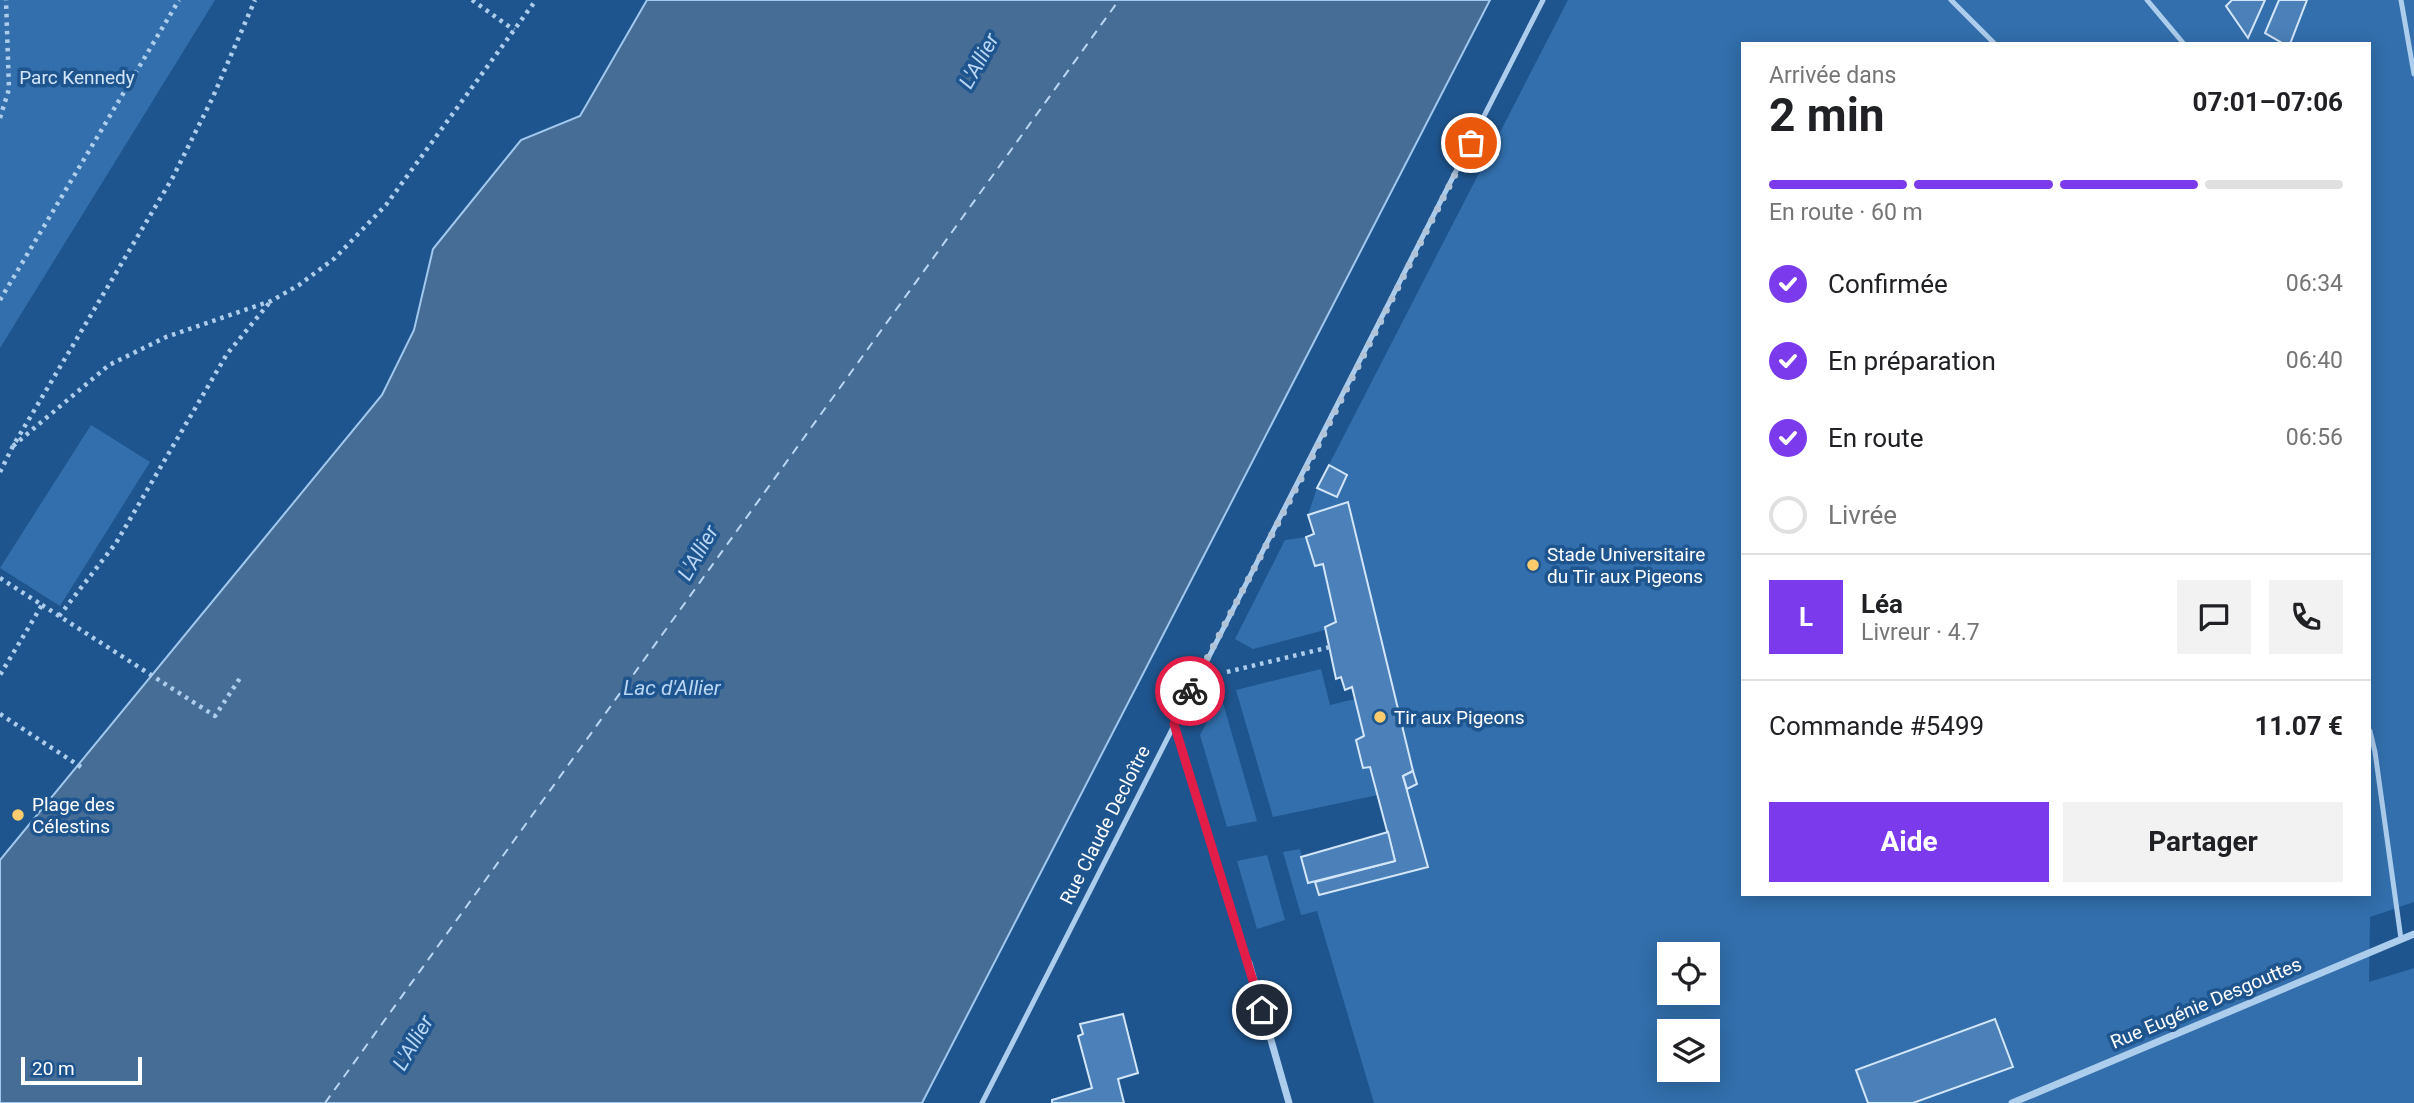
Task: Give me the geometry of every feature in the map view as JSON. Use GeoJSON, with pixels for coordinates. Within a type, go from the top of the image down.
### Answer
{"type":"FeatureCollection","features":[{"type":"Feature","properties":{"kind":"street","name":"Rue Eugénie Desgouttes"},"geometry":{"type":"LineString","coordinates":[[2012,1103],[2414,934]]}},
{"type":"Feature","properties":{"kind":"street"},"geometry":{"type":"LineString","coordinates":[[1249,963],[1289,1103]]}},
{"type":"Feature","properties":{"kind":"lane","name":"Rue Claude Decloître"},"geometry":{"type":"LineString","coordinates":[[982,1103],[1543,0]]}},
{"type":"Feature","properties":{"kind":"lane"},"geometry":{"type":"LineString","coordinates":[[1951,0],[1993,42]]}},
{"type":"Feature","properties":{"kind":"lane"},"geometry":{"type":"LineString","coordinates":[[2147,0],[2182,42]]}},
{"type":"Feature","properties":{"kind":"lane"},"geometry":{"type":"LineString","coordinates":[[2401,0],[2414,74]]}},
{"type":"Feature","properties":{"kind":"lane"},"geometry":{"type":"LineString","coordinates":[[1174,724],[1249,963]]}},
{"type":"Feature","properties":{"kind":"lane"},"geometry":{"type":"LineString","coordinates":[[2371,735],[2401,939]]}},
{"type":"Feature","properties":{"kind":"path"},"geometry":{"type":"LineString","coordinates":[[0,300],[179,0]]}},
{"type":"Feature","properties":{"kind":"path"},"geometry":{"type":"LineString","coordinates":[[0,472],[173,177],[212,99],[255,0]]}},
{"type":"Feature","properties":{"kind":"path"},"geometry":{"type":"LineString","coordinates":[[472,0],[514,30]]}},
{"type":"Feature","properties":{"kind":"path"},"geometry":{"type":"LineString","coordinates":[[13,446],[109,365],[166,337],[271,301],[299,285],[335,258],[386,205],[536,0]]}},
{"type":"Feature","properties":{"kind":"path"},"geometry":{"type":"LineString","coordinates":[[0,118],[9,89],[4,1]]}},
{"type":"Feature","properties":{"kind":"path"},"geometry":{"type":"LineString","coordinates":[[60,616],[116,543],[227,354],[271,301]]}},
{"type":"Feature","properties":{"kind":"path"},"geometry":{"type":"LineString","coordinates":[[0,578],[215,716],[242,676]]}},
{"type":"Feature","properties":{"kind":"path"},"geometry":{"type":"LineString","coordinates":[[0,675],[42,605]]}},
{"type":"Feature","properties":{"kind":"path"},"geometry":{"type":"LineString","coordinates":[[1196,679],[1329,647]]}},
{"type":"Feature","properties":{"kind":"path"},"geometry":{"type":"LineString","coordinates":[[0,714],[81,767]]}},
{"type":"Feature","properties":{"kind":"green space","name":"Parc Kennedy"},"geometry":{"type":"Polygon","coordinates":[[[0,0],[215,0],[0,348],[0,0]]]}},
{"type":"Feature","properties":{"kind":"green space","name":"Stade Universitaire du Tir aux Pigeons"},"geometry":{"type":"Polygon","coordinates":[[[1568,0],[2414,0],[2414,902],[2370,917],[2369,982],[2414,968],[2414,1103],[1374,1103],[1317,911],[1301,915],[1283,852],[1300,849],[1302,857],[1388,832],[1378,795],[1273,817],[1236,690],[1321,669],[1330,705],[1355,699],[1352,688],[1345,690],[1341,678],[1336,679],[1325,630],[1253,649],[1235,639],[1285,540],[1314,534],[1308,515],[1317,488],[1568,0]]]}},
{"type":"Feature","properties":{"kind":"green space"},"geometry":{"type":"Polygon","coordinates":[[[91,425],[150,462],[60,606],[0,568],[91,425]]]}},
{"type":"Feature","properties":{"kind":"green space"},"geometry":{"type":"Polygon","coordinates":[[[1221,696],[1257,821],[1227,827],[1200,735],[1221,696]]]}},
{"type":"Feature","properties":{"kind":"green space"},"geometry":{"type":"Polygon","coordinates":[[[1267,855],[1285,920],[1257,929],[1237,861],[1267,855]]]}},
{"type":"Feature","properties":{"kind":"water","name":"Lac d'Allier"},"geometry":{"type":"Polygon","coordinates":[[[647,0],[1490,0],[922,1103],[0,1103],[0,860],[382,395],[414,330],[433,249],[521,140],[580,116],[647,0]]]}},
{"type":"Feature","properties":{"kind":"building"},"geometry":{"type":"Polygon","coordinates":[[[2232,0],[2265,0],[2248,38],[2226,6],[2232,0]]]}},
{"type":"Feature","properties":{"kind":"building"},"geometry":{"type":"Polygon","coordinates":[[[2279,0],[2307,0],[2291,42],[2281,42],[2265,33],[2279,0]]]}},
{"type":"Feature","properties":{"kind":"building"},"geometry":{"type":"Polygon","coordinates":[[[1329,465],[1347,475],[1337,497],[1317,488],[1329,465]]]}},
{"type":"Feature","properties":{"kind":"building","name":"Tir aux Pigeons"},"geometry":{"type":"Polygon","coordinates":[[[1348,502],[1413,771],[1403,776],[1428,867],[1319,895],[1315,882],[1395,861],[1370,767],[1363,768],[1356,740],[1364,736],[1352,687],[1345,690],[1341,677],[1336,679],[1325,627],[1336,622],[1323,564],[1315,566],[1306,537],[1314,534],[1308,515],[1348,502]]]}},
{"type":"Feature","properties":{"kind":"building"},"geometry":{"type":"Polygon","coordinates":[[[1413,771],[1417,784],[1407,789],[1403,776],[1413,771]]]}},
{"type":"Feature","properties":{"kind":"building"},"geometry":{"type":"Polygon","coordinates":[[[1388,832],[1395,861],[1308,883],[1301,857],[1388,832]]]}},
{"type":"Feature","properties":{"kind":"building"},"geometry":{"type":"Polygon","coordinates":[[[1123,1014],[1138,1073],[1118,1079],[1124,1103],[1052,1103],[1052,1100],[1092,1088],[1078,1036],[1083,1034],[1080,1024],[1123,1014]]]}},
{"type":"Feature","properties":{"kind":"building"},"geometry":{"type":"Polygon","coordinates":[[[1995,1019],[2013,1067],[1913,1103],[1868,1103],[1856,1070],[1995,1019]]]}},
{"type":"Feature","properties":{"kind":"ferry route"},"geometry":{"type":"LineString","coordinates":[[325,1103],[1119,0]]}},
{"type":"Feature","properties":{"kind":"way so far"},"geometry":{"type":"LineString","coordinates":[[1190,691],[1471,143]]}},
{"type":"Feature","properties":{"kind":"place","name":"Stade Universitaire du Tir aux Pigeons"},"geometry":{"type":"Point","coordinates":[1533,565]}},
{"type":"Feature","properties":{"kind":"place","name":"Tir aux Pigeons"},"geometry":{"type":"Point","coordinates":[1380,717]}},
{"type":"Feature","properties":{"kind":"place","name":"Plage des Célestins"},"geometry":{"type":"Point","coordinates":[18,815]}},
{"type":"Feature","properties":{"kind":"route"},"geometry":{"type":"LineString","coordinates":[[1190,691],[1174,724],[1262,1010]]}},
{"type":"Feature","properties":{"kind":"water label","name":"L'Allier"},"geometry":{"type":"Point","coordinates":[979,61]}},
{"type":"Feature","properties":{"kind":"water label","name":"L'Allier"},"geometry":{"type":"Point","coordinates":[698,553]}},
{"type":"Feature","properties":{"kind":"water label","name":"L'Allier"},"geometry":{"type":"Point","coordinates":[413,1043]}}]}
